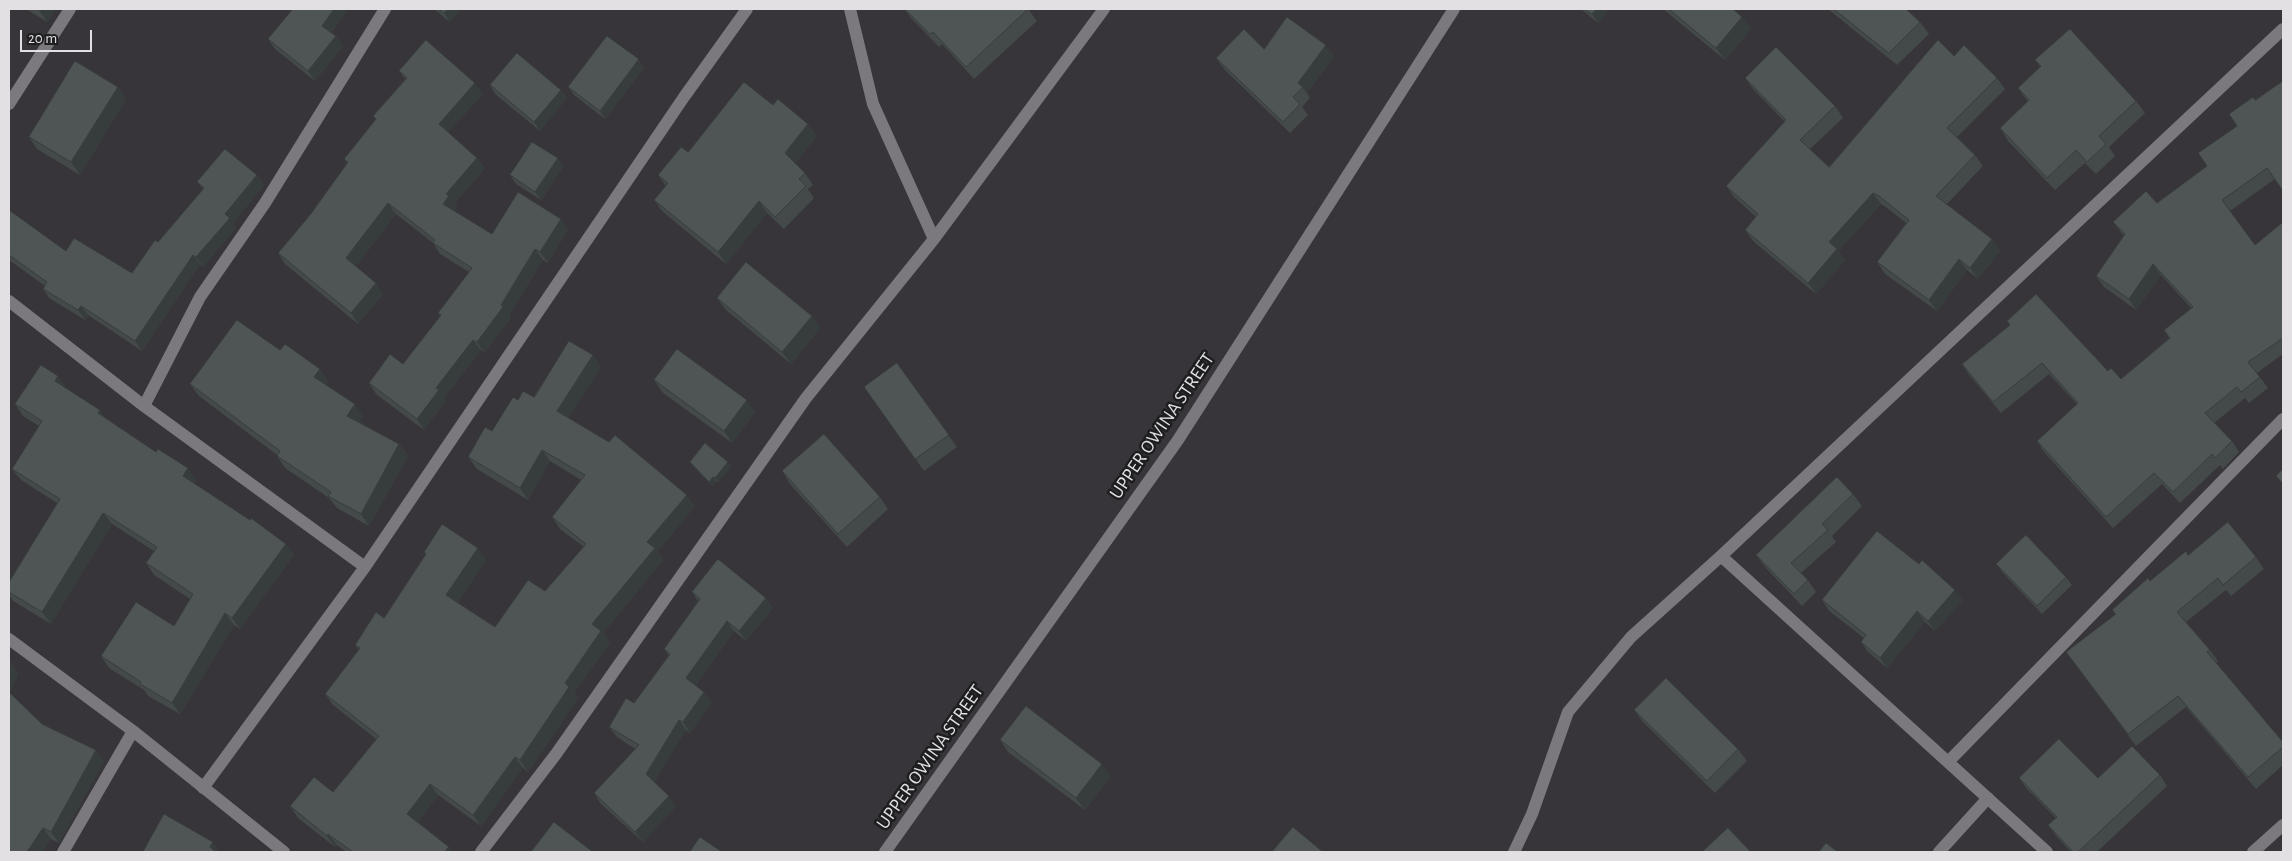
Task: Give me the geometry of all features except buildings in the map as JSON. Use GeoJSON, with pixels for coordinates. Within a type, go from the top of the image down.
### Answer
{"type":"FeatureCollection","features":[{"type":"Feature","properties":{"kind":"street"},"geometry":{"type":"LineString","coordinates":[[9,104],[70,9]]}},
{"type":"Feature","properties":{"kind":"street"},"geometry":{"type":"LineString","coordinates":[[144,406],[200,297],[265,203],[385,9]]}},
{"type":"Feature","properties":{"kind":"street"},"geometry":{"type":"LineString","coordinates":[[203,788],[365,567],[684,97],[747,9]]}},
{"type":"Feature","properties":{"kind":"street"},"geometry":{"type":"LineString","coordinates":[[850,9],[873,104],[934,239]]}},
{"type":"Feature","properties":{"kind":"street"},"geometry":{"type":"LineString","coordinates":[[481,852],[556,754],[806,398],[934,239],[1104,9]]}},
{"type":"Feature","properties":{"kind":"street","name":"UPPER OWINA STREET"},"geometry":{"type":"LineString","coordinates":[[885,852],[1178,440],[1454,9]]}},
{"type":"Feature","properties":{"kind":"street"},"geometry":{"type":"LineString","coordinates":[[1514,852],[1532,814],[1568,712],[1631,637],[1721,556],[2283,29]]}},
{"type":"Feature","properties":{"kind":"street"},"geometry":{"type":"LineString","coordinates":[[9,301],[144,406],[365,567]]}},
{"type":"Feature","properties":{"kind":"street"},"geometry":{"type":"LineString","coordinates":[[1948,762],[2283,419]]}},
{"type":"Feature","properties":{"kind":"street"},"geometry":{"type":"LineString","coordinates":[[1721,556],[2047,852]]}},
{"type":"Feature","properties":{"kind":"street"},"geometry":{"type":"LineString","coordinates":[[9,639],[133,731],[284,852]]}},
{"type":"Feature","properties":{"kind":"street"},"geometry":{"type":"LineString","coordinates":[[63,852],[133,731]]}},
{"type":"Feature","properties":{"kind":"street"},"geometry":{"type":"LineString","coordinates":[[1939,852],[1988,798]]}},
{"type":"Feature","properties":{"kind":"street"},"geometry":{"type":"LineString","coordinates":[[2253,852],[2283,825]]}}]}
